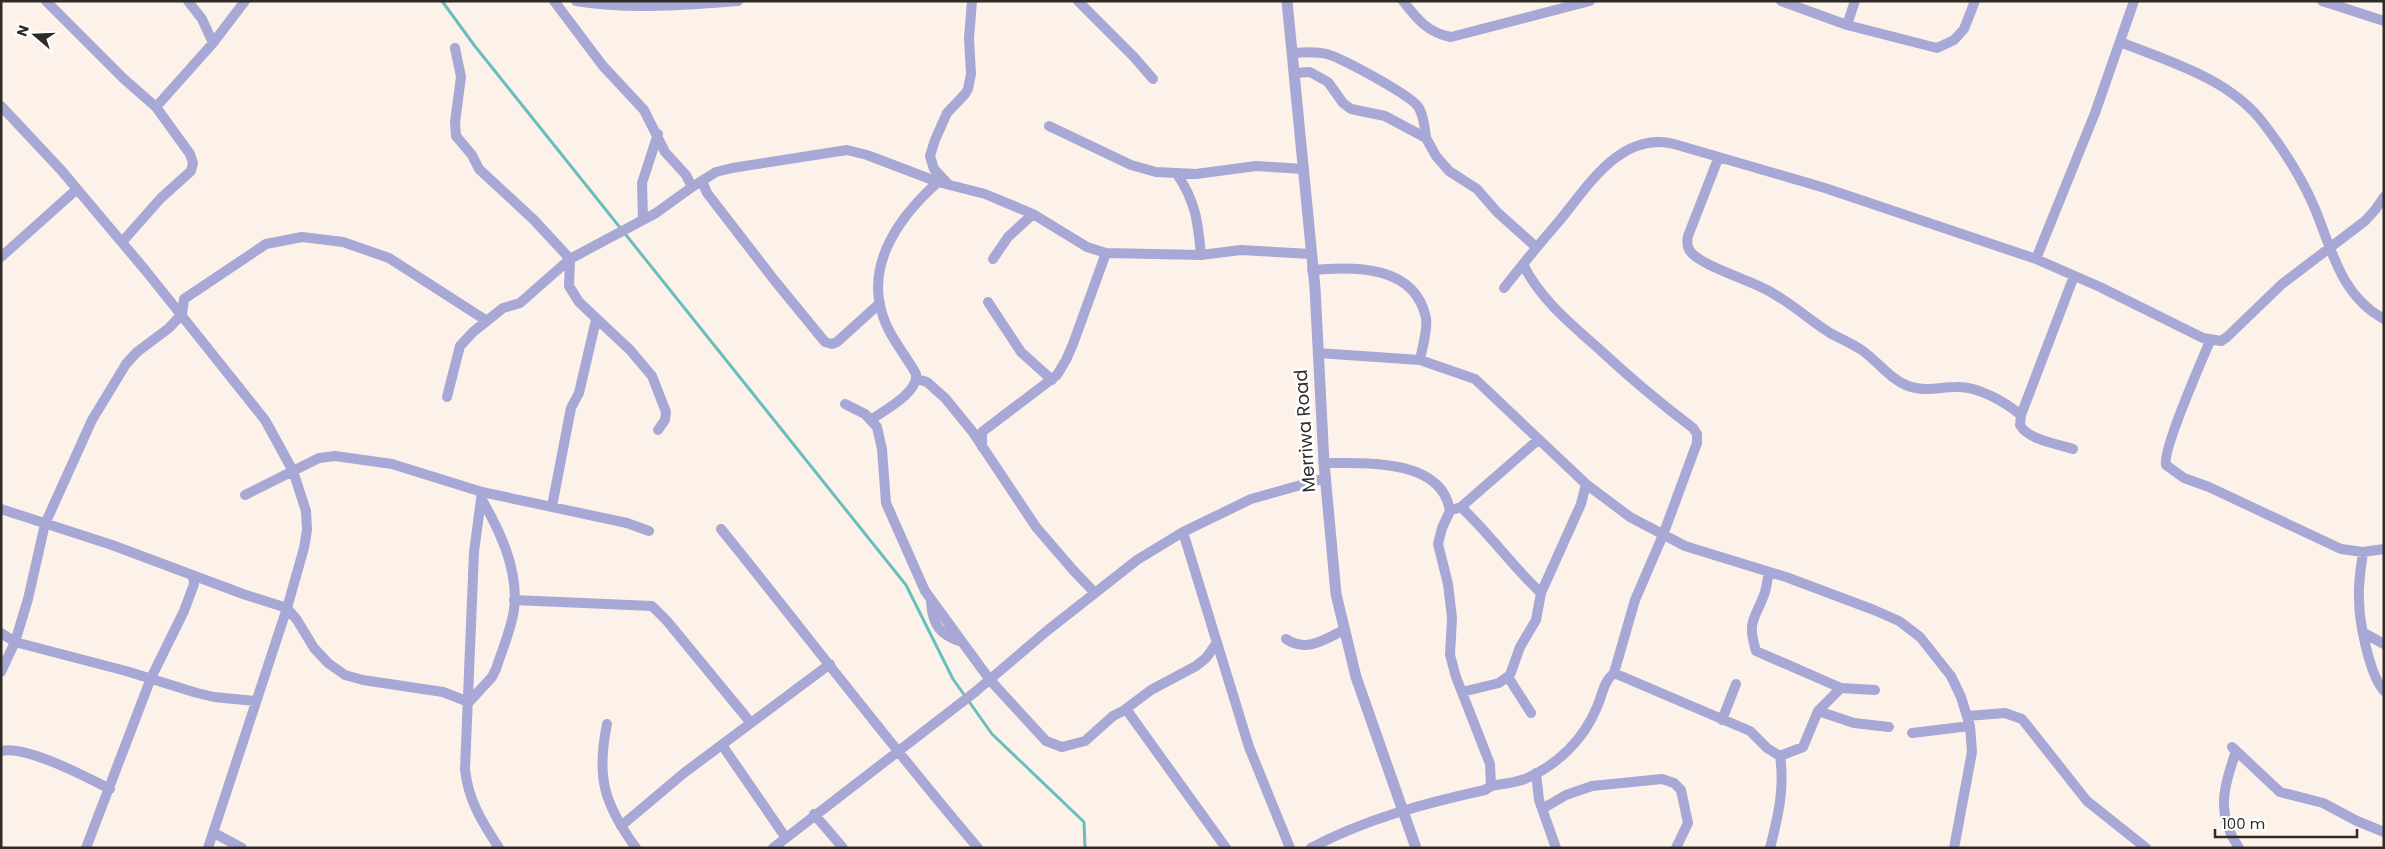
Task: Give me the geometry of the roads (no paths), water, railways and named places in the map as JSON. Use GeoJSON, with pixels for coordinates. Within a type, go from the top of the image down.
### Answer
{"type":"FeatureCollection","features":[{"type":"Feature","properties":{"kind":"street"},"geometry":{"type":"LineString","coordinates":[[46,1],[124,79],[156,107],[190,154],[191,170],[161,198],[122,242]]}},
{"type":"Feature","properties":{"kind":"street"},"geometry":{"type":"LineString","coordinates":[[188,1],[202,19],[213,43]]}},
{"type":"Feature","properties":{"kind":"street"},"geometry":{"type":"LineString","coordinates":[[156,107],[213,43],[245,1]]}},
{"type":"Feature","properties":{"kind":"street"},"geometry":{"type":"LineString","coordinates":[[554,1],[603,66],[644,110],[658,134],[665,152],[686,175],[692,186]]}},
{"type":"Feature","properties":{"kind":"street"},"geometry":{"type":"LineString","coordinates":[[576,1],[603,6],[738,1]]}},
{"type":"Feature","properties":{"kind":"street"},"geometry":{"type":"LineString","coordinates":[[943,183],[934,169],[930,156],[947,113],[965,94],[968,88],[971,74],[969,32],[972,1]]}},
{"type":"Feature","properties":{"kind":"street"},"geometry":{"type":"LineString","coordinates":[[1078,1],[1153,78]]}},
{"type":"Feature","properties":{"kind":"street","name":"Merriwa Road"},"geometry":{"type":"LineString","coordinates":[[1287,1],[1304,169],[1324,463],[1336,594],[1356,677],[1416,848]]}},
{"type":"Feature","properties":{"kind":"street"},"geometry":{"type":"LineString","coordinates":[[1404,1],[1424,27],[1440,35],[1451,37],[1590,1]]}},
{"type":"Feature","properties":{"kind":"street"},"geometry":{"type":"LineString","coordinates":[[1781,1],[1847,26],[1937,48],[1954,40],[1964,29],[1975,1]]}},
{"type":"Feature","properties":{"kind":"street"},"geometry":{"type":"LineString","coordinates":[[1847,26],[1855,1]]}},
{"type":"Feature","properties":{"kind":"street"},"geometry":{"type":"LineString","coordinates":[[2036,260],[2067,186],[2134,1]]}},
{"type":"Feature","properties":{"kind":"street"},"geometry":{"type":"LineString","coordinates":[[2322,1],[2384,20]]}},
{"type":"Feature","properties":{"kind":"street"},"geometry":{"type":"LineString","coordinates":[[2120,42],[2204,76],[2247,107],[2264,124],[2304,187],[2315,209],[2333,262],[2363,305],[2384,320]]}},
{"type":"Feature","properties":{"kind":"street"},"geometry":{"type":"LineString","coordinates":[[455,48],[462,77],[455,122],[456,136],[472,155],[479,169],[534,220],[570,259],[569,286],[579,302],[630,350],[652,376],[666,412],[666,420],[658,430]]}},
{"type":"Feature","properties":{"kind":"street"},"geometry":{"type":"LineString","coordinates":[[1293,53],[1314,52],[1331,56],[1404,95],[1419,107],[1426,138],[1436,156],[1449,171],[1477,189],[1496,212],[1536,247]]}},
{"type":"Feature","properties":{"kind":"street"},"geometry":{"type":"LineString","coordinates":[[1295,73],[1310,72],[1328,82],[1343,103],[1350,109],[1385,116],[1426,138]]}},
{"type":"Feature","properties":{"kind":"street"},"geometry":{"type":"LineString","coordinates":[[1,106],[77,189],[122,242],[182,314],[265,420],[293,471],[306,511],[307,530],[287,608],[208,848]]}},
{"type":"Feature","properties":{"kind":"street"},"geometry":{"type":"LineString","coordinates":[[1049,126],[1131,165],[1177,174],[1256,166],[1304,169]]}},
{"type":"Feature","properties":{"kind":"street"},"geometry":{"type":"LineString","coordinates":[[642,219],[642,183],[658,134]]}},
{"type":"Feature","properties":{"kind":"street"},"geometry":{"type":"LineString","coordinates":[[1504,288],[1599,171],[1621,154],[1642,145],[1668,143],[1825,188],[2036,260],[2074,276],[2210,341],[2220,341],[2237,330],[2282,284],[2365,221],[2384,197]]}},
{"type":"Feature","properties":{"kind":"street"},"geometry":{"type":"LineString","coordinates":[[447,397],[460,346],[503,308],[520,303],[570,259],[629,228],[642,219],[656,214],[692,186],[716,172],[732,168],[847,150],[867,154],[943,183],[985,194],[1034,214],[1087,246],[1106,253],[1201,255],[1240,250],[1311,254]]}},
{"type":"Feature","properties":{"kind":"street"},"geometry":{"type":"LineString","coordinates":[[1718,158],[1688,236],[1689,250],[1695,257],[1707,264],[1755,283],[1776,295],[1830,332],[1861,350],[1893,378],[1904,384],[1927,389],[1969,388],[2010,407],[2021,416]]}},
{"type":"Feature","properties":{"kind":"street"},"geometry":{"type":"LineString","coordinates":[[1177,174],[1192,199],[1197,216],[1201,255]]}},
{"type":"Feature","properties":{"kind":"street"},"geometry":{"type":"LineString","coordinates":[[702,181],[707,193],[774,281],[826,342],[832,344],[837,342],[880,303]]}},
{"type":"Feature","properties":{"kind":"street"},"geometry":{"type":"LineString","coordinates":[[872,419],[914,387],[917,379],[916,374],[886,324],[880,303],[879,275],[891,240],[905,216],[943,183]]}},
{"type":"Feature","properties":{"kind":"street"},"geometry":{"type":"LineString","coordinates":[[1,257],[77,189]]}},
{"type":"Feature","properties":{"kind":"street"},"geometry":{"type":"LineString","coordinates":[[993,259],[1008,237],[1034,214]]}},
{"type":"Feature","properties":{"kind":"street"},"geometry":{"type":"LineString","coordinates":[[1,672],[15,642],[28,599],[45,524],[92,420],[126,364],[137,352],[169,328],[182,314],[184,298],[266,244],[302,237],[343,242],[389,258],[487,321]]}},
{"type":"Feature","properties":{"kind":"street"},"geometry":{"type":"LineString","coordinates":[[982,447],[982,432],[1052,380],[1066,360],[1106,253]]}},
{"type":"Feature","properties":{"kind":"street"},"geometry":{"type":"LineString","coordinates":[[1311,848],[1331,837],[1404,812],[1485,790],[1491,786],[1524,779],[1558,759],[1577,742],[1598,706],[1607,679],[1614,673],[1635,600],[1663,535],[1698,443],[1697,434],[1693,428],[1620,369],[1571,324],[1548,300],[1529,276],[1523,264]]}},
{"type":"Feature","properties":{"kind":"street"},"geometry":{"type":"LineString","coordinates":[[1312,270],[1343,267],[1378,271],[1402,282],[1422,305],[1426,320],[1420,360]]}},
{"type":"Feature","properties":{"kind":"street"},"geometry":{"type":"LineString","coordinates":[[2073,449],[2027,433],[2020,425],[2021,416],[2074,276]]}},
{"type":"Feature","properties":{"kind":"street"},"geometry":{"type":"LineString","coordinates":[[988,302],[1021,352],[1052,380]]}},
{"type":"Feature","properties":{"kind":"street"},"geometry":{"type":"LineString","coordinates":[[552,506],[571,408],[579,392],[596,320]]}},
{"type":"Feature","properties":{"kind":"street"},"geometry":{"type":"LineString","coordinates":[[2210,341],[2168,451],[2166,465],[2184,478],[2209,487],[2341,549],[2363,552],[2384,550]]}},
{"type":"Feature","properties":{"kind":"street"},"geometry":{"type":"LineString","coordinates":[[1318,353],[1420,360],[1475,379],[1586,484],[1630,517],[1685,546],[1769,572],[1899,621],[1920,636],[1943,664],[1961,697],[1969,721],[1972,752],[1954,848]]}},
{"type":"Feature","properties":{"kind":"street"},"geometry":{"type":"LineString","coordinates":[[917,379],[927,382],[937,390],[972,431],[1036,527],[1095,593]]}},
{"type":"Feature","properties":{"kind":"street"},"geometry":{"type":"LineString","coordinates":[[846,404],[872,419],[879,431],[886,503],[919,580],[931,600],[934,619],[940,632],[949,638],[962,642],[990,680],[1046,741],[1058,746],[1085,741],[1110,718],[1151,690],[1196,666],[1206,658],[1216,644]]}},
{"type":"Feature","properties":{"kind":"street"},"geometry":{"type":"LineString","coordinates":[[1450,511],[1461,507],[1538,440]]}},
{"type":"Feature","properties":{"kind":"street"},"geometry":{"type":"LineString","coordinates":[[245,495],[319,458],[335,456],[401,466],[481,495],[552,506],[632,524],[649,530]]}},
{"type":"Feature","properties":{"kind":"street"},"geometry":{"type":"LineString","coordinates":[[1324,463],[1384,464],[1417,474],[1436,483],[1443,490],[1450,511],[1442,528],[1438,544],[1448,584],[1452,618],[1451,660],[1490,764],[1491,786]]}},
{"type":"Feature","properties":{"kind":"street"},"geometry":{"type":"LineString","coordinates":[[773,848],[814,814],[975,692],[1138,560],[1183,532],[1251,499],[1326,478]]}},
{"type":"Feature","properties":{"kind":"street"},"geometry":{"type":"LineString","coordinates":[[1462,692],[1499,683],[1508,678],[1520,647],[1536,620],[1541,593],[1581,504],[1586,484]]}},
{"type":"Feature","properties":{"kind":"street"},"geometry":{"type":"LineString","coordinates":[[468,702],[496,669],[512,620],[514,600],[511,568],[498,528],[481,495]]}},
{"type":"Feature","properties":{"kind":"street"},"geometry":{"type":"LineString","coordinates":[[481,495],[474,552],[465,769],[467,786],[481,821],[499,848]]}},
{"type":"Feature","properties":{"kind":"street"},"geometry":{"type":"LineString","coordinates":[[1461,507],[1479,524],[1522,576],[1541,593]]}},
{"type":"Feature","properties":{"kind":"street"},"geometry":{"type":"LineString","coordinates":[[1,509],[112,545],[287,608],[297,620],[314,648],[328,663],[345,675],[363,680],[443,692],[468,702]]}},
{"type":"Feature","properties":{"kind":"street"},"geometry":{"type":"LineString","coordinates":[[721,529],[978,848]]}},
{"type":"Feature","properties":{"kind":"street"},"geometry":{"type":"LineString","coordinates":[[1183,532],[1249,746],[1290,848]]}},
{"type":"Feature","properties":{"kind":"street"},"geometry":{"type":"LineString","coordinates":[[2363,552],[2358,597],[2364,633],[2383,687]]}},
{"type":"Feature","properties":{"kind":"street"},"geometry":{"type":"LineString","coordinates":[[1769,572],[1764,594],[1752,618],[1751,634],[1756,651],[1841,688],[1875,690]]}},
{"type":"Feature","properties":{"kind":"street"},"geometry":{"type":"LineString","coordinates":[[86,848],[151,678],[184,612],[194,584],[193,575]]}},
{"type":"Feature","properties":{"kind":"street"},"geometry":{"type":"LineString","coordinates":[[514,600],[652,606],[668,620],[751,723]]}},
{"type":"Feature","properties":{"kind":"street"},"geometry":{"type":"LineString","coordinates":[[1286,639],[1297,645],[1308,646],[1344,630]]}},
{"type":"Feature","properties":{"kind":"street"},"geometry":{"type":"LineString","coordinates":[[1,633],[15,642],[151,678],[214,697],[255,701]]}},
{"type":"Feature","properties":{"kind":"street"},"geometry":{"type":"LineString","coordinates":[[2364,633],[2384,644]]}},
{"type":"Feature","properties":{"kind":"street"},"geometry":{"type":"LineString","coordinates":[[621,826],[684,773],[830,664]]}},
{"type":"Feature","properties":{"kind":"street"},"geometry":{"type":"LineString","coordinates":[[1614,673],[1750,732],[1767,748],[1780,756]]}},
{"type":"Feature","properties":{"kind":"street"},"geometry":{"type":"LineString","coordinates":[[1508,678],[1531,712]]}},
{"type":"Feature","properties":{"kind":"street"},"geometry":{"type":"LineString","coordinates":[[1722,720],[1736,684]]}},
{"type":"Feature","properties":{"kind":"street"},"geometry":{"type":"LineString","coordinates":[[1780,756],[1803,747],[1818,711],[1841,688]]}},
{"type":"Feature","properties":{"kind":"street"},"geometry":{"type":"LineString","coordinates":[[1126,708],[1226,848]]}},
{"type":"Feature","properties":{"kind":"street"},"geometry":{"type":"LineString","coordinates":[[1818,711],[1854,723],[1889,727]]}},
{"type":"Feature","properties":{"kind":"street"},"geometry":{"type":"LineString","coordinates":[[1912,733],[2005,714],[2022,719],[2087,801],[2146,848]]}},
{"type":"Feature","properties":{"kind":"street"},"geometry":{"type":"LineString","coordinates":[[607,724],[602,755],[604,789],[621,826],[636,848]]}},
{"type":"Feature","properties":{"kind":"street"},"geometry":{"type":"LineString","coordinates":[[722,745],[786,838]]}},
{"type":"Feature","properties":{"kind":"street"},"geometry":{"type":"LineString","coordinates":[[1,750],[10,749],[28,753],[78,773],[110,789]]}},
{"type":"Feature","properties":{"kind":"street"},"geometry":{"type":"LineString","coordinates":[[2239,848],[2222,808],[2234,749],[2280,792],[2323,803],[2357,821],[2384,832]]}},
{"type":"Feature","properties":{"kind":"street"},"geometry":{"type":"LineString","coordinates":[[1770,848],[1781,799],[1783,778],[1780,756]]}},
{"type":"Feature","properties":{"kind":"street"},"geometry":{"type":"LineString","coordinates":[[1536,773],[1542,809],[1556,848]]}},
{"type":"Feature","properties":{"kind":"street"},"geometry":{"type":"LineString","coordinates":[[1542,809],[1566,795],[1592,786],[1662,779],[1674,783],[1681,790],[1688,823],[1676,848]]}},
{"type":"Feature","properties":{"kind":"street"},"geometry":{"type":"LineString","coordinates":[[814,814],[843,848]]}},
{"type":"Feature","properties":{"kind":"street"},"geometry":{"type":"LineString","coordinates":[[214,833],[242,848]]}},
{"type":"Feature","properties":{"kind":"waterway"},"geometry":{"type":"LineString","coordinates":[[442,1],[474,45],[906,585],[953,679],[992,734],[1084,822],[1085,848]]}}]}
